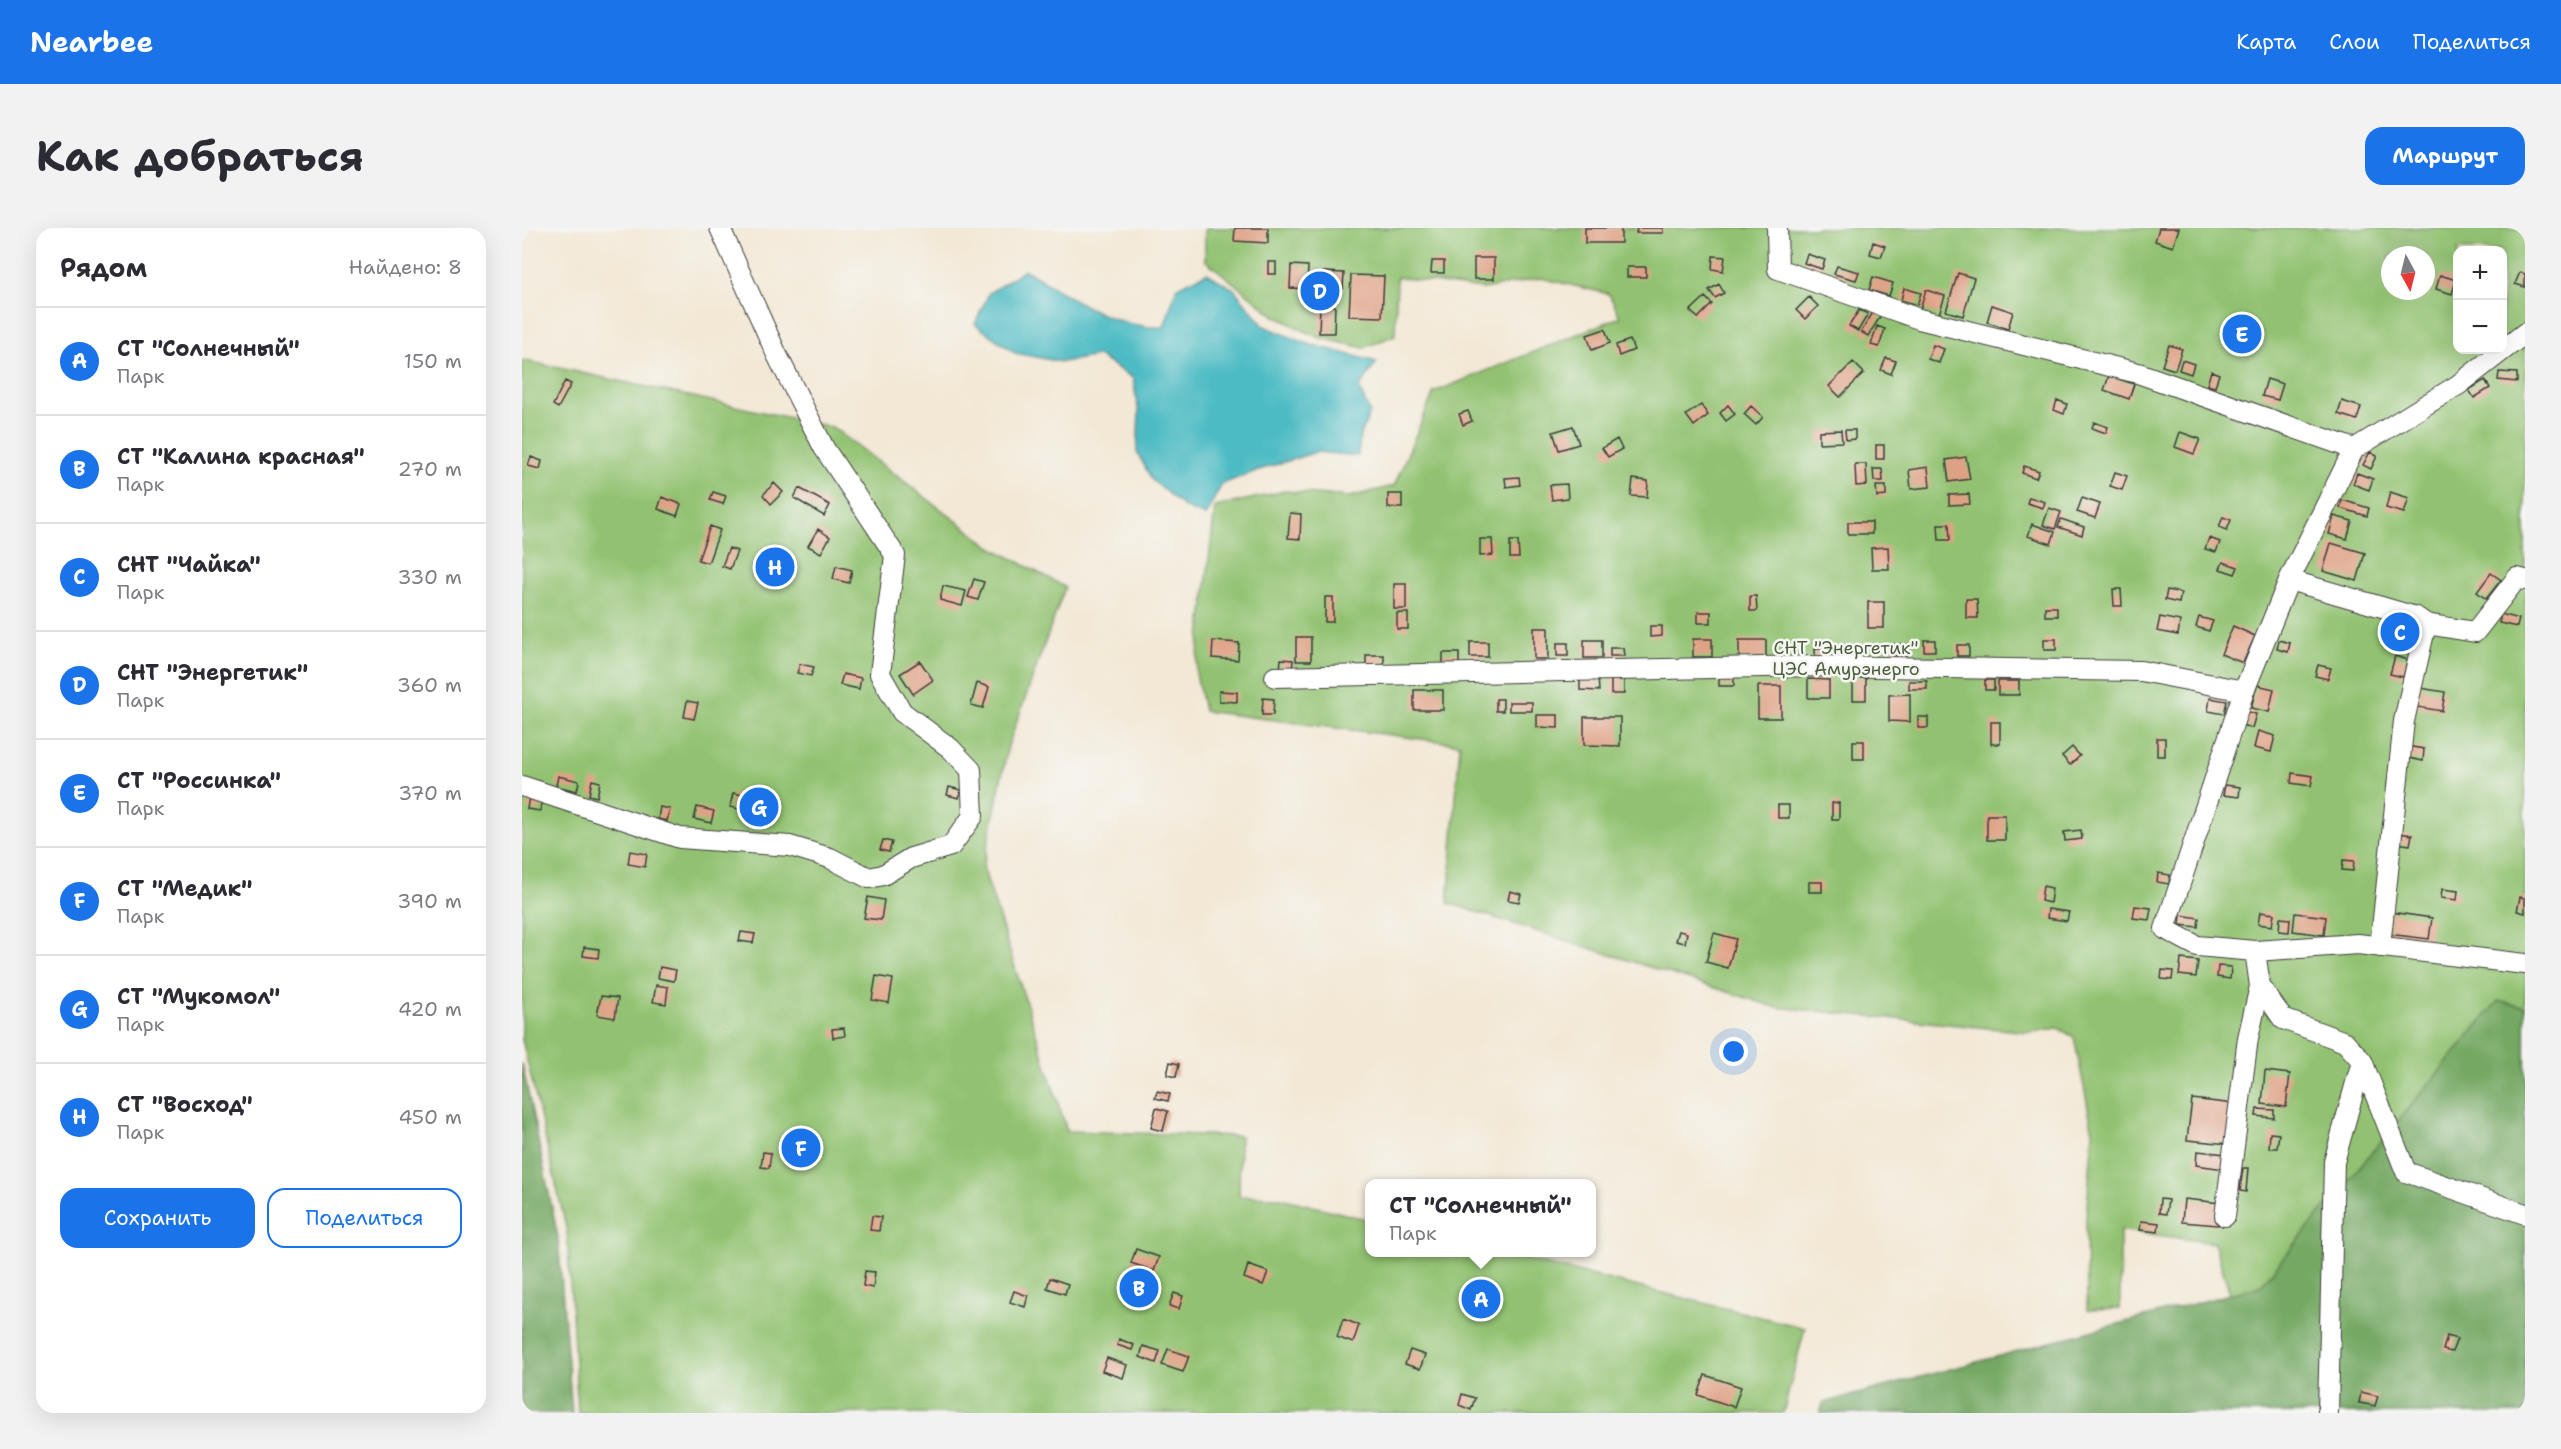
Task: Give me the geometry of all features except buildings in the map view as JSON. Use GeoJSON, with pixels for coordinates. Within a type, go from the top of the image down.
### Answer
{"type":"FeatureCollection","features":[{"type":"Feature","properties":{"kind":"street"},"geometry":{"type":"LineString","coordinates":[[522,786],[680,838],[790,846],[830,858],[869,878],[883,875],[911,858],[951,846],[973,816],[971,770],[950,748],[902,712],[880,674],[895,555],[824,448],[777,355],[720,228]]}},
{"type":"Feature","properties":{"kind":"street"},"geometry":{"type":"LineString","coordinates":[[1777,228],[1778,269],[1919,319],[2138,373],[2354,449]]}},
{"type":"Feature","properties":{"kind":"street"},"geometry":{"type":"LineString","coordinates":[[2525,333],[2458,385],[2354,449],[2289,580],[2244,691],[2165,928],[2197,946],[2255,951],[2358,944],[2525,964]]}},
{"type":"Feature","properties":{"kind":"street"},"geometry":{"type":"LineString","coordinates":[[2289,580],[2416,617],[2427,624],[2475,632],[2517,578],[2525,579]]}},
{"type":"Feature","properties":{"kind":"street"},"geometry":{"type":"LineString","coordinates":[[2380,947],[2404,721],[2427,624]]}},
{"type":"Feature","properties":{"kind":"street"},"geometry":{"type":"LineString","coordinates":[[1275,677],[1817,666],[2141,671],[2244,691]]}},
{"type":"Feature","properties":{"kind":"street"},"geometry":{"type":"LineString","coordinates":[[2225,1216],[2248,1038],[2260,986],[2255,951]]}},
{"type":"Feature","properties":{"kind":"street"},"geometry":{"type":"LineString","coordinates":[[2260,986],[2283,1019],[2345,1042],[2362,1061],[2406,1172],[2525,1214]]}},
{"type":"Feature","properties":{"kind":"street"},"geometry":{"type":"LineString","coordinates":[[2328,1413],[2334,1162],[2362,1061]]}},
{"type":"Feature","properties":{"kind":"green space","name":"СНТ \"Энергетик\" ЦЭС Амурэнерго"},"geometry":{"type":"Polygon","coordinates":[[[1205,228],[2525,228],[2525,1413],[2243,1334],[2214,1243],[2120,1230],[2120,1309],[2087,1310],[2086,1218],[2093,1132],[2074,1037],[2058,1028],[2030,1032],[1775,1007],[1448,903],[1460,744],[1204,711],[1196,673],[1215,507],[1285,491],[1349,497],[1394,486],[1434,392],[1620,317],[1609,294],[1541,278],[1483,289],[1397,277],[1395,335],[1364,348],[1317,337],[1275,316],[1205,260],[1205,228]]]}},
{"type":"Feature","properties":{"kind":"green space"},"geometry":{"type":"Polygon","coordinates":[[[522,360],[832,427],[991,547],[1065,587],[1008,746],[983,867],[1067,1131],[1240,1136],[1239,1196],[1276,1197],[1365,1219],[1365,1257],[1517,1257],[1805,1328],[1783,1413],[578,1413],[567,1231],[522,1039],[522,360]]]}},
{"type":"Feature","properties":{"kind":"green space"},"geometry":{"type":"Polygon","coordinates":[[[2498,1001],[2525,1007],[2525,1413],[1820,1413],[1823,1403],[2260,1286],[2498,1001]]]}},
{"type":"Feature","properties":{"kind":"green space"},"geometry":{"type":"Polygon","coordinates":[[[522,1063],[558,1237],[572,1413],[522,1413],[522,1063]]]}},
{"type":"Feature","properties":{"kind":"water"},"geometry":{"type":"Polygon","coordinates":[[[1025,270],[1074,300],[1109,317],[1127,323],[1164,327],[1177,287],[1207,273],[1234,289],[1264,326],[1305,343],[1377,362],[1359,388],[1370,413],[1360,435],[1358,456],[1316,452],[1222,484],[1205,516],[1184,507],[1152,480],[1137,452],[1139,413],[1133,378],[1098,356],[1062,362],[1015,353],[975,324],[989,293],[1025,270]]]}},
{"type":"Feature","properties":{"kind":"place","name":"СНТ \"Энергетик\""},"geometry":{"type":"Point","coordinates":[1320,291]}},
{"type":"Feature","properties":{"kind":"place","name":"СТ \"Россинка\""},"geometry":{"type":"Point","coordinates":[2242,334]}},
{"type":"Feature","properties":{"kind":"place","name":"СТ \"Восход\""},"geometry":{"type":"Point","coordinates":[775,567]}},
{"type":"Feature","properties":{"kind":"place","name":"СНТ \"Чайка\""},"geometry":{"type":"Point","coordinates":[2400,632]}},
{"type":"Feature","properties":{"kind":"place","name":"СТ \"Мукомол\""},"geometry":{"type":"Point","coordinates":[759,807]}},
{"type":"Feature","properties":{"kind":"place","name":"СТ \"Медик\""},"geometry":{"type":"Point","coordinates":[801,1148]}},
{"type":"Feature","properties":{"kind":"place","name":"СТ \"Калина красная\""},"geometry":{"type":"Point","coordinates":[1139,1288]}},
{"type":"Feature","properties":{"kind":"place","name":"СТ \"Солнечный\""},"geometry":{"type":"Point","coordinates":[1481,1299]}}]}
